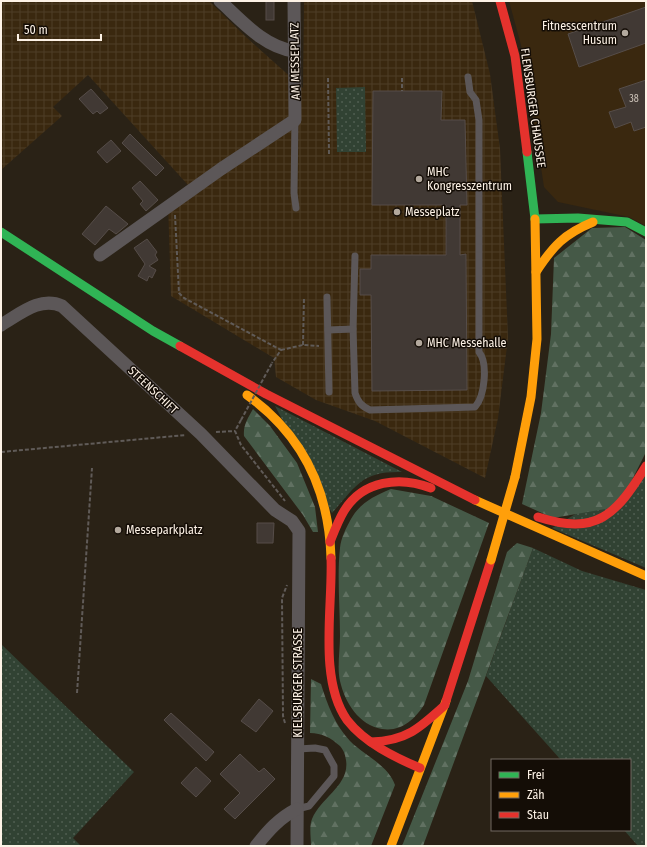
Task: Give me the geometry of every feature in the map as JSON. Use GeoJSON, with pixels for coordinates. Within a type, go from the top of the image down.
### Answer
{"type":"FeatureCollection","features":[{"type":"Feature","properties":{"kind":"main road","name":"FLENSBURGER CHAUSSEE"},"geometry":{"type":"LineString","coordinates":[[391,846],[445,705],[491,560],[516,477],[531,397],[537,339],[535,219],[515,56],[500,1]]}},
{"type":"Feature","properties":{"kind":"main road"},"geometry":{"type":"LineString","coordinates":[[535,219],[578,218],[627,222],[646,232]]}},
{"type":"Feature","properties":{"kind":"main road"},"geometry":{"type":"LineString","coordinates":[[536,272],[549,251],[562,237],[572,229],[600,220]]}},
{"type":"Feature","properties":{"kind":"main road"},"geometry":{"type":"LineString","coordinates":[[1,232],[152,331],[266,394],[471,498],[646,576]]}},
{"type":"Feature","properties":{"kind":"main road"},"geometry":{"type":"LineString","coordinates":[[152,331],[165,345],[236,388],[265,408],[282,424],[300,448],[310,465],[319,487],[330,542],[330,672],[341,710],[355,729],[371,742],[399,760],[420,768]]}},
{"type":"Feature","properties":{"kind":"main road"},"geometry":{"type":"LineString","coordinates":[[471,498],[489,497],[554,524],[590,525],[614,512],[630,494],[646,466]]}},
{"type":"Feature","properties":{"kind":"main road"},"geometry":{"type":"LineString","coordinates":[[330,542],[336,525],[347,506],[356,496],[370,487],[387,482],[412,481],[424,484],[478,509],[490,507]]}},
{"type":"Feature","properties":{"kind":"main road"},"geometry":{"type":"LineString","coordinates":[[371,742],[385,742],[412,734],[445,705]]}},
{"type":"Feature","properties":{"kind":"street"},"geometry":{"type":"LineString","coordinates":[[220,1],[266,41],[278,47],[294,51]]}},
{"type":"Feature","properties":{"kind":"street","name":"AM MESSEPLATZ"},"geometry":{"type":"LineString","coordinates":[[294,1],[295,120]]}},
{"type":"Feature","properties":{"kind":"street"},"geometry":{"type":"LineString","coordinates":[[100,255],[295,120]]}},
{"type":"Feature","properties":{"kind":"street","name":"STEENSCHIFT"},"geometry":{"type":"LineString","coordinates":[[1,325],[37,304],[50,302],[62,306],[200,434],[275,510],[292,521]]}},
{"type":"Feature","properties":{"kind":"street","name":"KIELSBURGER STRASSE"},"geometry":{"type":"LineString","coordinates":[[292,521],[299,531],[298,846]]}},
{"type":"Feature","properties":{"kind":"street"},"geometry":{"type":"LineString","coordinates":[[256,846],[274,824],[285,815],[297,809]]}},
{"type":"Feature","properties":{"kind":"lane"},"geometry":{"type":"LineString","coordinates":[[355,256],[353,329],[355,393],[357,400],[362,407],[370,410],[475,407],[480,401],[482,392],[484,358],[479,352],[479,120],[476,100],[470,92],[468,78]]}},
{"type":"Feature","properties":{"kind":"lane"},"geometry":{"type":"LineString","coordinates":[[295,120],[294,193],[296,208]]}},
{"type":"Feature","properties":{"kind":"lane"},"geometry":{"type":"LineString","coordinates":[[327,298],[329,392]]}},
{"type":"Feature","properties":{"kind":"lane"},"geometry":{"type":"LineString","coordinates":[[328,330],[353,329]]}},
{"type":"Feature","properties":{"kind":"lane"},"geometry":{"type":"LineString","coordinates":[[297,809],[309,806],[334,776],[334,766],[325,750],[315,748],[298,749]]}},
{"type":"Feature","properties":{"kind":"path"},"geometry":{"type":"LineString","coordinates":[[328,78],[328,154]]}},
{"type":"Feature","properties":{"kind":"path"},"geometry":{"type":"LineString","coordinates":[[402,78],[402,91]]}},
{"type":"Feature","properties":{"kind":"path"},"geometry":{"type":"LineString","coordinates":[[174,203],[179,292],[184,298],[281,350],[302,345],[328,346]]}},
{"type":"Feature","properties":{"kind":"path"},"geometry":{"type":"LineString","coordinates":[[302,345],[304,297]]}},
{"type":"Feature","properties":{"kind":"path"},"geometry":{"type":"LineString","coordinates":[[235,431],[272,363],[281,350]]}},
{"type":"Feature","properties":{"kind":"path"},"geometry":{"type":"LineString","coordinates":[[1,452],[235,431]]}},
{"type":"Feature","properties":{"kind":"path"},"geometry":{"type":"LineString","coordinates":[[235,431],[241,445],[292,511],[292,521]]}},
{"type":"Feature","properties":{"kind":"path"},"geometry":{"type":"LineString","coordinates":[[77,693],[92,468]]}},
{"type":"Feature","properties":{"kind":"shaded area"},"geometry":{"type":"Polygon","coordinates":[[[1,1],[209,1],[246,37],[303,88],[304,1],[472,1],[490,74],[500,149],[508,338],[498,418],[485,478],[375,421],[316,400],[276,377],[274,358],[171,296],[168,202],[188,185],[88,75],[53,107],[62,116],[1,170],[1,1]]]}},
{"type":"Feature","properties":{"kind":"shaded area"},"geometry":{"type":"Polygon","coordinates":[[[509,1],[646,1],[646,226],[629,217],[558,202],[544,187],[524,56],[509,1]]]}},
{"type":"Feature","properties":{"kind":"green space"},"geometry":{"type":"Polygon","coordinates":[[[365,87],[366,152],[337,152],[336,88],[365,87]]]}},
{"type":"Feature","properties":{"kind":"green space"},"geometry":{"type":"Polygon","coordinates":[[[625,227],[646,240],[645,454],[627,490],[611,508],[553,518],[522,504],[541,413],[551,334],[554,258],[592,228],[625,227]]]}},
{"type":"Feature","properties":{"kind":"green space"},"geometry":{"type":"Polygon","coordinates":[[[275,406],[402,472],[389,472],[369,477],[355,487],[332,513],[275,406]]]}},
{"type":"Feature","properties":{"kind":"green space"},"geometry":{"type":"Polygon","coordinates":[[[253,409],[270,426],[297,463],[315,507],[318,532],[313,532],[303,515],[244,436],[245,425],[253,409]]]}},
{"type":"Feature","properties":{"kind":"green space"},"geometry":{"type":"Polygon","coordinates":[[[646,472],[646,568],[552,528],[646,472]]]}},
{"type":"Feature","properties":{"kind":"green space"},"geometry":{"type":"Polygon","coordinates":[[[391,489],[431,496],[489,523],[424,705],[416,716],[401,727],[395,729],[382,729],[366,723],[354,712],[342,689],[339,670],[339,570],[341,541],[347,526],[355,513],[363,504],[379,494],[391,489]]]}},
{"type":"Feature","properties":{"kind":"green space"},"geometry":{"type":"Polygon","coordinates":[[[517,543],[533,548],[423,846],[402,846],[468,681],[507,552],[517,543]]]}},
{"type":"Feature","properties":{"kind":"green space"},"geometry":{"type":"Polygon","coordinates":[[[533,548],[582,571],[646,590],[646,846],[638,846],[625,831],[631,831],[631,759],[560,759],[486,676],[533,548]]]}},
{"type":"Feature","properties":{"kind":"green space"},"geometry":{"type":"Polygon","coordinates":[[[1,644],[134,772],[73,838],[81,846],[1,846],[1,644]]]}},
{"type":"Feature","properties":{"kind":"green space"},"geometry":{"type":"Polygon","coordinates":[[[311,679],[321,684],[332,714],[345,735],[350,741],[382,766],[392,778],[395,785],[371,846],[311,846],[310,829],[312,819],[316,811],[344,777],[346,760],[340,746],[326,736],[310,733],[311,679]]]}},
{"type":"Feature","properties":{"kind":"building"},"geometry":{"type":"Polygon","coordinates":[[[266,1],[274,1],[274,20],[266,20],[266,1]]]}},
{"type":"Feature","properties":{"kind":"building"},"geometry":{"type":"Polygon","coordinates":[[[646,7],[646,43],[579,67],[568,34],[646,7]]]}},
{"type":"Feature","properties":{"kind":"building"},"geometry":{"type":"Polygon","coordinates":[[[646,80],[646,127],[634,131],[631,122],[615,128],[609,112],[626,107],[619,89],[646,80]]]}},
{"type":"Feature","properties":{"kind":"building"},"geometry":{"type":"Polygon","coordinates":[[[91,89],[108,108],[100,114],[97,111],[93,114],[79,99],[91,89]]]}},
{"type":"Feature","properties":{"kind":"building"},"geometry":{"type":"Polygon","coordinates":[[[373,91],[442,91],[441,120],[465,120],[467,205],[460,205],[460,255],[466,254],[467,390],[372,391],[371,295],[360,295],[360,269],[371,269],[371,255],[446,255],[446,205],[372,205],[373,91]]]}},
{"type":"Feature","properties":{"kind":"building"},"geometry":{"type":"Polygon","coordinates":[[[130,134],[164,168],[156,176],[122,143],[130,134]]]}},
{"type":"Feature","properties":{"kind":"building"},"geometry":{"type":"Polygon","coordinates":[[[111,140],[121,151],[107,163],[97,152],[111,140]]]}},
{"type":"Feature","properties":{"kind":"building"},"geometry":{"type":"Polygon","coordinates":[[[140,181],[158,200],[146,211],[140,204],[143,201],[132,188],[140,181]]]}},
{"type":"Feature","properties":{"kind":"building"},"geometry":{"type":"Polygon","coordinates":[[[106,206],[128,224],[116,234],[109,229],[95,245],[82,234],[106,206]]]}},
{"type":"Feature","properties":{"kind":"building"},"geometry":{"type":"Polygon","coordinates":[[[147,239],[157,252],[155,255],[158,260],[149,266],[156,270],[152,278],[149,276],[147,281],[138,276],[145,264],[134,248],[147,239]]]}},
{"type":"Feature","properties":{"kind":"building"},"geometry":{"type":"Polygon","coordinates":[[[257,523],[274,523],[273,543],[257,543],[257,523]]]}},
{"type":"Feature","properties":{"kind":"building"},"geometry":{"type":"Polygon","coordinates":[[[259,699],[273,711],[256,732],[241,721],[259,699]]]}},
{"type":"Feature","properties":{"kind":"building"},"geometry":{"type":"Polygon","coordinates":[[[171,713],[214,752],[206,761],[164,720],[171,713]]]}},
{"type":"Feature","properties":{"kind":"building"},"geometry":{"type":"Polygon","coordinates":[[[240,754],[259,772],[264,768],[275,779],[235,819],[224,809],[240,793],[220,774],[240,754]]]}},
{"type":"Feature","properties":{"kind":"building"},"geometry":{"type":"Polygon","coordinates":[[[196,767],[211,781],[196,797],[181,783],[196,767]]]}},
{"type":"Feature","properties":{"kind":"traffic: fast"},"geometry":{"type":"LineString","coordinates":[[527,152],[535,219]]}},
{"type":"Feature","properties":{"kind":"traffic: fast"},"geometry":{"type":"LineString","coordinates":[[535,219],[578,218],[627,222],[646,232]]}},
{"type":"Feature","properties":{"kind":"traffic: fast"},"geometry":{"type":"LineString","coordinates":[[1,232],[153,331],[180,346]]}},
{"type":"Feature","properties":{"kind":"traffic: slow"},"geometry":{"type":"LineString","coordinates":[[515,477],[531,397],[537,339],[535,219]]}},
{"type":"Feature","properties":{"kind":"traffic: slow"},"geometry":{"type":"LineString","coordinates":[[536,272],[548,255],[560,242],[574,231],[593,222]]}},
{"type":"Feature","properties":{"kind":"traffic: slow"},"geometry":{"type":"LineString","coordinates":[[247,395],[267,411],[283,428],[298,446],[309,466],[325,509],[331,558]]}},
{"type":"Feature","properties":{"kind":"traffic: slow"},"geometry":{"type":"LineString","coordinates":[[491,560],[515,477]]}},
{"type":"Feature","properties":{"kind":"traffic: slow"},"geometry":{"type":"LineString","coordinates":[[475,500],[646,576]]}},
{"type":"Feature","properties":{"kind":"traffic: slow"},"geometry":{"type":"LineString","coordinates":[[391,846],[446,701]]}},
{"type":"Feature","properties":{"kind":"traffic: jam"},"geometry":{"type":"LineString","coordinates":[[500,1],[515,56],[527,152]]}},
{"type":"Feature","properties":{"kind":"traffic: jam"},"geometry":{"type":"LineString","coordinates":[[180,346],[266,394],[475,500]]}},
{"type":"Feature","properties":{"kind":"traffic: jam"},"geometry":{"type":"LineString","coordinates":[[538,517],[558,522],[576,524],[590,522],[603,517],[614,509],[625,497],[646,466]]}},
{"type":"Feature","properties":{"kind":"traffic: jam"},"geometry":{"type":"LineString","coordinates":[[330,542],[344,511],[361,493],[372,487],[383,483],[407,482],[431,488]]}},
{"type":"Feature","properties":{"kind":"traffic: jam"},"geometry":{"type":"LineString","coordinates":[[331,558],[329,620],[330,663],[338,703],[347,720],[362,736],[390,754],[420,768]]}},
{"type":"Feature","properties":{"kind":"traffic: jam"},"geometry":{"type":"LineString","coordinates":[[446,701],[491,560]]}},
{"type":"Feature","properties":{"kind":"traffic: jam"},"geometry":{"type":"LineString","coordinates":[[371,742],[394,739],[412,732],[445,705]]}},
{"type":"Feature","properties":{"kind":"place","name":"Fitnesscentrum Husum"},"geometry":{"type":"Point","coordinates":[625,33]}},
{"type":"Feature","properties":{"kind":"place","name":"MHC Kongresszentrum"},"geometry":{"type":"Point","coordinates":[419,179]}},
{"type":"Feature","properties":{"kind":"place","name":"Messeplatz"},"geometry":{"type":"Point","coordinates":[397,212]}},
{"type":"Feature","properties":{"kind":"place","name":"MHC Messehalle"},"geometry":{"type":"Point","coordinates":[419,343]}},
{"type":"Feature","properties":{"kind":"place","name":"Messeparkplatz"},"geometry":{"type":"Point","coordinates":[118,530]}}]}
